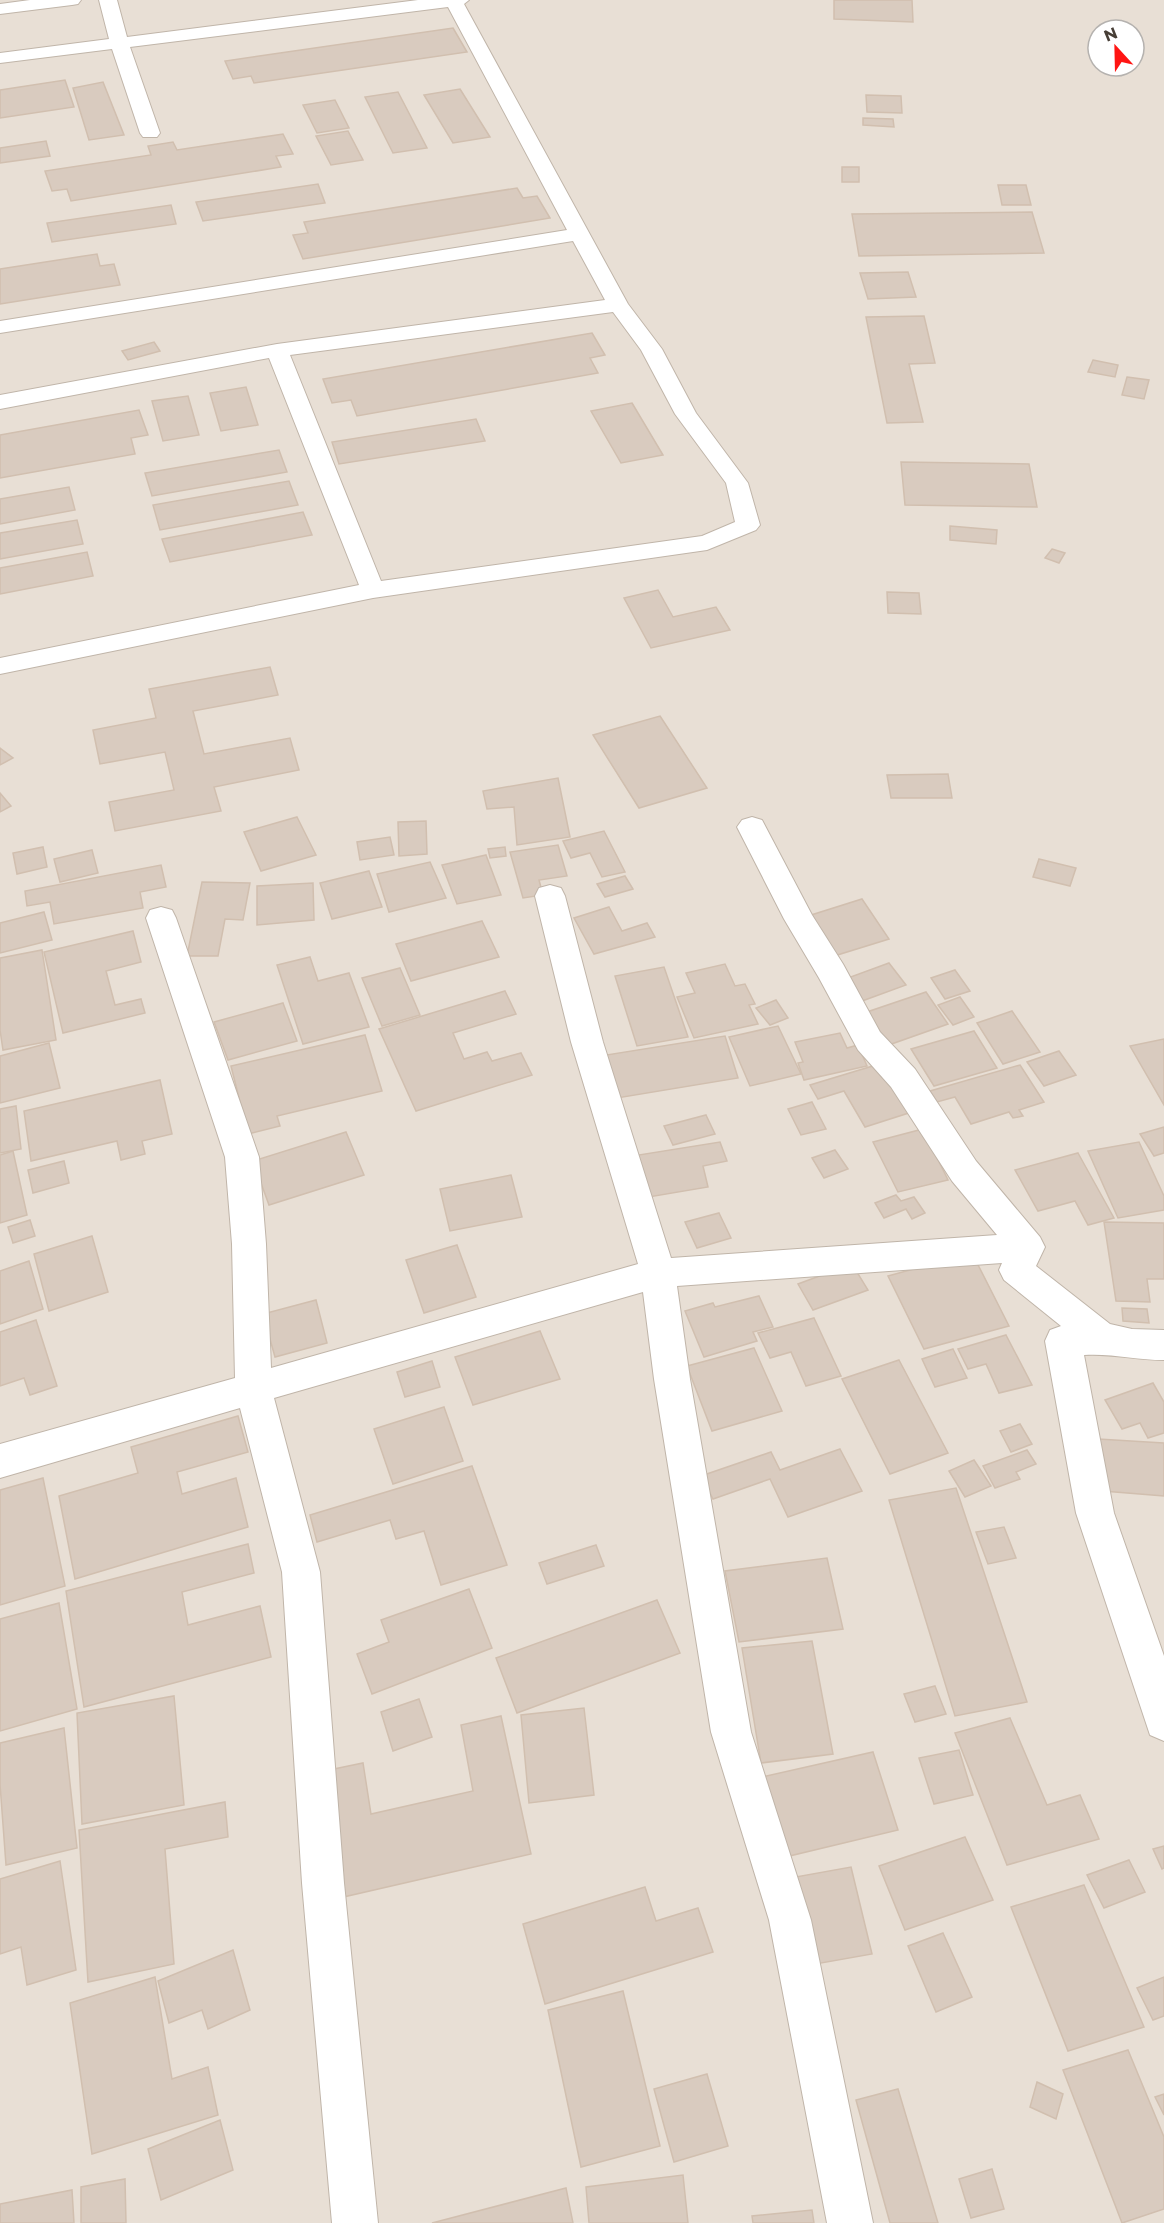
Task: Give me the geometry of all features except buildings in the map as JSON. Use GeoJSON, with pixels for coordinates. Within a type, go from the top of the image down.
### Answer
{"type":"FeatureCollection","features":[{"type":"Feature","properties":{"kind":"street"},"geometry":{"type":"LineString","coordinates":[[752,827],[799,919],[832,972],[869,1041],[903,1078],[964,1171],[1028,1246]]}},
{"type":"Feature","properties":{"kind":"street"},"geometry":{"type":"LineString","coordinates":[[550,896],[587,1042],[658,1272],[672,1379],[731,1732],[790,1920],[850,2223]]}},
{"type":"Feature","properties":{"kind":"street"},"geometry":{"type":"LineString","coordinates":[[161,918],[242,1157],[249,1244],[253,1387],[277,1487],[302,1572],[323,1883],[355,2223]]}},
{"type":"Feature","properties":{"kind":"street"},"geometry":{"type":"LineString","coordinates":[[0,1461],[658,1272],[1028,1246]]}},
{"type":"Feature","properties":{"kind":"street"},"geometry":{"type":"LineString","coordinates":[[1028,1246],[1016,1270],[1101,1338]]}},
{"type":"Feature","properties":{"kind":"street"},"geometry":{"type":"LineString","coordinates":[[1164,1346],[1132,1344],[1101,1338],[1063,1341],[1095,1513],[1152,1636],[1164,1721]]}},
{"type":"Feature","properties":{"kind":"lane"},"geometry":{"type":"LineString","coordinates":[[0,9],[72,0]]}},
{"type":"Feature","properties":{"kind":"lane"},"geometry":{"type":"LineString","coordinates":[[108,0],[119,42],[150,133]]}},
{"type":"Feature","properties":{"kind":"lane"},"geometry":{"type":"LineString","coordinates":[[0,58],[456,0],[618,305],[651,349],[686,414],[737,483],[748,525],[707,543],[373,590],[0,666]]}},
{"type":"Feature","properties":{"kind":"lane"},"geometry":{"type":"LineString","coordinates":[[0,327],[580,234]]}},
{"type":"Feature","properties":{"kind":"lane"},"geometry":{"type":"LineString","coordinates":[[0,402],[277,350],[618,305]]}},
{"type":"Feature","properties":{"kind":"lane"},"geometry":{"type":"LineString","coordinates":[[277,350],[373,590]]}},
{"type":"Feature","properties":{"kind":"shaded area"},"geometry":{"type":"Polygon","coordinates":[[[0,0],[1164,0],[1164,2223],[0,2223],[0,0]]]}}]}
